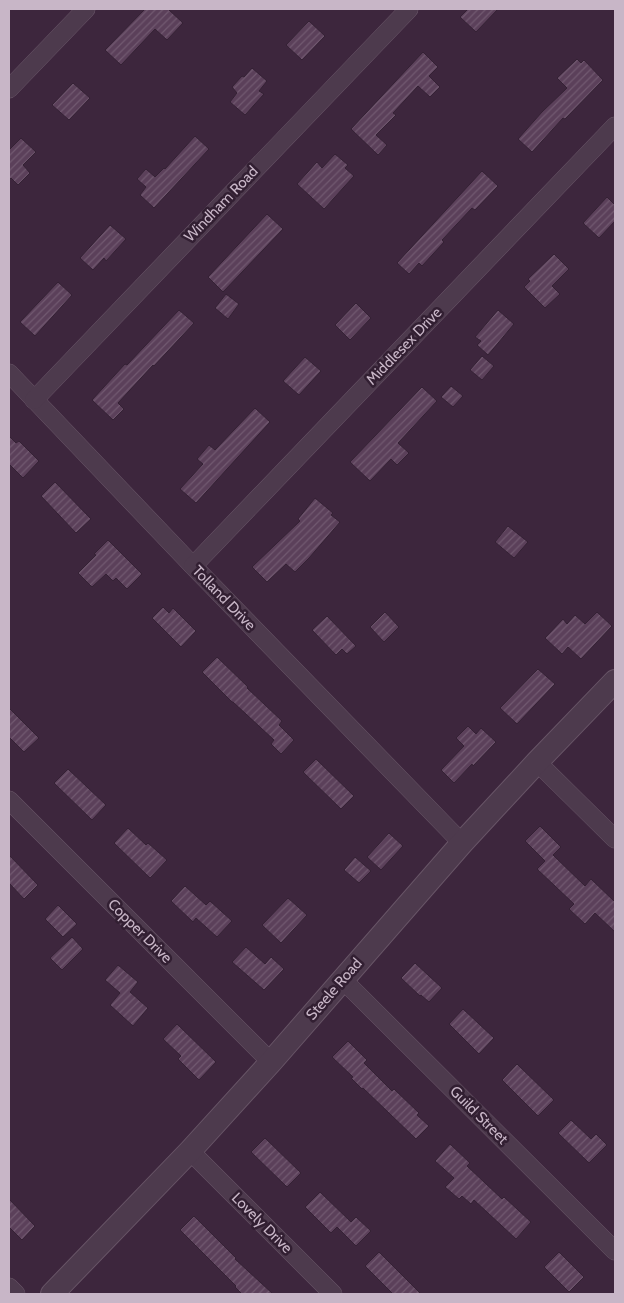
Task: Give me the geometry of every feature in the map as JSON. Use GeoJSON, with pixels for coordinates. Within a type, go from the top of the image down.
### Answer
{"type":"FeatureCollection","features":[{"type":"Feature","properties":{"kind":"street"},"geometry":{"type":"LineString","coordinates":[[9,89],[86,9]]}},
{"type":"Feature","properties":{"kind":"street","name":"Windham Road"},"geometry":{"type":"LineString","coordinates":[[34,400],[409,9]]}},
{"type":"Feature","properties":{"kind":"street","name":"Middlesex Drive"},"geometry":{"type":"LineString","coordinates":[[193,566],[615,126]]}},
{"type":"Feature","properties":{"kind":"street","name":"Tolland Drive"},"geometry":{"type":"LineString","coordinates":[[9,373],[462,843]]}},
{"type":"Feature","properties":{"kind":"street","name":"Steele Road"},"geometry":{"type":"LineString","coordinates":[[52,1294],[190,1152],[462,843],[615,681]]}},
{"type":"Feature","properties":{"kind":"street"},"geometry":{"type":"LineString","coordinates":[[537,762],[615,839]]}},
{"type":"Feature","properties":{"kind":"street","name":"Copper Drive"},"geometry":{"type":"LineString","coordinates":[[9,800],[271,1062]]}},
{"type":"Feature","properties":{"kind":"street","name":"Guild Street"},"geometry":{"type":"LineString","coordinates":[[342,979],[615,1251]]}},
{"type":"Feature","properties":{"kind":"street","name":"Lovely Drive"},"geometry":{"type":"LineString","coordinates":[[190,1152],[334,1294]]}},
{"type":"Feature","properties":{"kind":"street"},"geometry":{"type":"LineString","coordinates":[[9,1286],[16,1294]]}},
{"type":"Feature","properties":{"kind":"building"},"geometry":{"type":"Polygon","coordinates":[[[145,9],[168,9],[183,23],[167,40],[155,29],[121,65],[105,50],[145,9]]]}},
{"type":"Feature","properties":{"kind":"building"},"geometry":{"type":"Polygon","coordinates":[[[468,9],[498,9],[476,32],[460,17],[468,9]]]}},
{"type":"Feature","properties":{"kind":"building"},"geometry":{"type":"Polygon","coordinates":[[[309,21],[325,36],[302,60],[286,45],[309,21]]]}},
{"type":"Feature","properties":{"kind":"building"},"geometry":{"type":"Polygon","coordinates":[[[423,52],[438,67],[429,76],[440,87],[430,97],[418,86],[393,113],[396,115],[376,135],[387,145],[378,155],[351,129],[423,52]]]}},
{"type":"Feature","properties":{"kind":"building"},"geometry":{"type":"Polygon","coordinates":[[[577,59],[581,63],[584,60],[603,80],[565,119],[563,118],[532,152],[518,139],[567,88],[557,78],[577,59]]]}},
{"type":"Feature","properties":{"kind":"building"},"geometry":{"type":"Polygon","coordinates":[[[252,68],[267,81],[259,91],[264,94],[245,115],[230,102],[237,93],[232,87],[252,68]]]}},
{"type":"Feature","properties":{"kind":"building"},"geometry":{"type":"Polygon","coordinates":[[[73,83],[90,98],[69,120],[52,105],[73,83]]]}},
{"type":"Feature","properties":{"kind":"building"},"geometry":{"type":"Polygon","coordinates":[[[195,136],[209,149],[154,208],[140,195],[146,187],[137,179],[146,169],[155,177],[165,169],[195,136]]]}},
{"type":"Feature","properties":{"kind":"building"},"geometry":{"type":"Polygon","coordinates":[[[21,138],[36,152],[23,165],[30,173],[18,185],[11,178],[9,180],[9,150],[21,138]]]}},
{"type":"Feature","properties":{"kind":"building"},"geometry":{"type":"Polygon","coordinates":[[[335,154],[348,165],[345,168],[354,176],[324,209],[297,184],[317,162],[322,168],[335,154]]]}},
{"type":"Feature","properties":{"kind":"building"},"geometry":{"type":"Polygon","coordinates":[[[482,171],[498,186],[475,210],[472,208],[442,240],[444,242],[422,266],[419,263],[409,274],[397,263],[482,171]]]}},
{"type":"Feature","properties":{"kind":"building"},"geometry":{"type":"Polygon","coordinates":[[[607,197],[615,205],[615,221],[599,238],[583,223],[607,197]]]}},
{"type":"Feature","properties":{"kind":"building"},"geometry":{"type":"Polygon","coordinates":[[[267,214],[283,229],[223,292],[208,277],[267,214]]]}},
{"type":"Feature","properties":{"kind":"building"},"geometry":{"type":"Polygon","coordinates":[[[110,225],[126,239],[106,261],[104,258],[93,270],[80,258],[110,225]]]}},
{"type":"Feature","properties":{"kind":"building"},"geometry":{"type":"Polygon","coordinates":[[[554,254],[569,269],[552,286],[560,294],[545,308],[524,287],[530,281],[528,279],[554,254]]]}},
{"type":"Feature","properties":{"kind":"building"},"geometry":{"type":"Polygon","coordinates":[[[58,282],[72,295],[35,336],[20,322],[58,282]]]}},
{"type":"Feature","properties":{"kind":"building"},"geometry":{"type":"Polygon","coordinates":[[[226,294],[239,304],[228,319],[215,308],[226,294]]]}},
{"type":"Feature","properties":{"kind":"building"},"geometry":{"type":"Polygon","coordinates":[[[356,303],[371,318],[350,340],[335,325],[356,303]]]}},
{"type":"Feature","properties":{"kind":"building"},"geometry":{"type":"Polygon","coordinates":[[[179,310],[194,323],[118,403],[124,409],[113,420],[92,400],[179,310]]]}},
{"type":"Feature","properties":{"kind":"building"},"geometry":{"type":"Polygon","coordinates":[[[498,310],[514,324],[488,355],[477,345],[481,341],[475,337],[498,310]]]}},
{"type":"Feature","properties":{"kind":"building"},"geometry":{"type":"Polygon","coordinates":[[[482,356],[494,366],[482,380],[470,370],[482,356]]]}},
{"type":"Feature","properties":{"kind":"building"},"geometry":{"type":"Polygon","coordinates":[[[305,357],[321,371],[299,395],[283,381],[305,357]]]}},
{"type":"Feature","properties":{"kind":"building"},"geometry":{"type":"Polygon","coordinates":[[[451,386],[463,396],[453,407],[441,397],[451,386]]]}},
{"type":"Feature","properties":{"kind":"building"},"geometry":{"type":"Polygon","coordinates":[[[422,387],[437,401],[398,443],[409,453],[397,465],[391,459],[370,481],[350,462],[422,387]]]}},
{"type":"Feature","properties":{"kind":"building"},"geometry":{"type":"Polygon","coordinates":[[[255,408],[270,422],[196,503],[180,489],[203,464],[197,459],[209,445],[215,450],[255,408]]]}},
{"type":"Feature","properties":{"kind":"building"},"geometry":{"type":"Polygon","coordinates":[[[9,436],[16,443],[19,441],[39,461],[23,478],[9,464],[9,436]]]}},
{"type":"Feature","properties":{"kind":"building"},"geometry":{"type":"Polygon","coordinates":[[[55,482],[91,519],[76,533],[41,496],[55,482]]]}},
{"type":"Feature","properties":{"kind":"building"},"geometry":{"type":"Polygon","coordinates":[[[315,498],[333,513],[331,515],[340,522],[295,572],[286,564],[267,582],[252,567],[300,521],[298,519],[315,498]]]}},
{"type":"Feature","properties":{"kind":"building"},"geometry":{"type":"Polygon","coordinates":[[[508,526],[528,542],[514,558],[495,542],[508,526]]]}},
{"type":"Feature","properties":{"kind":"building"},"geometry":{"type":"Polygon","coordinates":[[[108,540],[142,574],[127,589],[116,578],[113,581],[106,574],[92,587],[78,573],[108,540]]]}},
{"type":"Feature","properties":{"kind":"building"},"geometry":{"type":"Polygon","coordinates":[[[163,607],[169,613],[173,608],[196,631],[181,647],[152,618],[163,607]]]}},
{"type":"Feature","properties":{"kind":"building"},"geometry":{"type":"Polygon","coordinates":[[[385,612],[399,627],[384,642],[370,627],[385,612]]]}},
{"type":"Feature","properties":{"kind":"building"},"geometry":{"type":"Polygon","coordinates":[[[597,612],[612,626],[581,659],[568,647],[562,654],[545,638],[563,619],[567,624],[575,615],[585,624],[597,612]]]}},
{"type":"Feature","properties":{"kind":"building"},"geometry":{"type":"Polygon","coordinates":[[[327,616],[356,646],[347,654],[342,649],[336,655],[312,630],[327,616]]]}},
{"type":"Feature","properties":{"kind":"building"},"geometry":{"type":"Polygon","coordinates":[[[217,657],[282,721],[279,725],[294,740],[281,754],[271,744],[274,740],[202,672],[217,657]]]}},
{"type":"Feature","properties":{"kind":"building"},"geometry":{"type":"Polygon","coordinates":[[[538,669],[555,684],[517,724],[500,708],[538,669]]]}},
{"type":"Feature","properties":{"kind":"building"},"geometry":{"type":"Polygon","coordinates":[[[9,708],[39,738],[24,752],[9,737],[9,708]]]}},
{"type":"Feature","properties":{"kind":"building"},"geometry":{"type":"Polygon","coordinates":[[[468,726],[476,734],[481,728],[496,742],[454,783],[441,770],[464,746],[456,738],[468,726]]]}},
{"type":"Feature","properties":{"kind":"building"},"geometry":{"type":"Polygon","coordinates":[[[316,759],[354,796],[341,809],[303,772],[316,759]]]}},
{"type":"Feature","properties":{"kind":"building"},"geometry":{"type":"Polygon","coordinates":[[[68,769],[106,805],[92,820],[54,783],[68,769]]]}},
{"type":"Feature","properties":{"kind":"building"},"geometry":{"type":"Polygon","coordinates":[[[540,826],[561,847],[553,855],[585,886],[591,879],[615,902],[615,932],[595,913],[585,924],[569,909],[574,904],[537,869],[545,861],[525,841],[540,826]]]}},
{"type":"Feature","properties":{"kind":"building"},"geometry":{"type":"Polygon","coordinates":[[[128,828],[146,845],[148,843],[167,860],[150,878],[114,843],[128,828]]]}},
{"type":"Feature","properties":{"kind":"building"},"geometry":{"type":"Polygon","coordinates":[[[389,833],[403,846],[381,870],[367,857],[389,833]]]}},
{"type":"Feature","properties":{"kind":"building"},"geometry":{"type":"Polygon","coordinates":[[[9,855],[38,885],[24,899],[9,883],[9,855]]]}},
{"type":"Feature","properties":{"kind":"building"},"geometry":{"type":"Polygon","coordinates":[[[355,857],[371,871],[359,883],[344,870],[355,857]]]}},
{"type":"Feature","properties":{"kind":"building"},"geometry":{"type":"Polygon","coordinates":[[[185,886],[206,905],[210,901],[232,921],[217,937],[196,918],[193,922],[171,901],[185,886]]]}},
{"type":"Feature","properties":{"kind":"building"},"geometry":{"type":"Polygon","coordinates":[[[288,898],[307,915],[281,943],[262,925],[288,898]]]}},
{"type":"Feature","properties":{"kind":"building"},"geometry":{"type":"Polygon","coordinates":[[[58,905],[77,924],[63,937],[45,919],[58,905]]]}},
{"type":"Feature","properties":{"kind":"building"},"geometry":{"type":"Polygon","coordinates":[[[72,937],[83,949],[62,970],[50,958],[72,937]]]}},
{"type":"Feature","properties":{"kind":"building"},"geometry":{"type":"Polygon","coordinates":[[[246,947],[265,964],[271,957],[284,969],[264,990],[232,962],[246,947]]]}},
{"type":"Feature","properties":{"kind":"building"},"geometry":{"type":"Polygon","coordinates":[[[415,963],[442,988],[429,1002],[401,978],[415,963]]]}},
{"type":"Feature","properties":{"kind":"building"},"geometry":{"type":"Polygon","coordinates":[[[118,965],[138,982],[130,992],[148,1008],[133,1026],[110,1005],[120,993],[105,980],[118,965]]]}},
{"type":"Feature","properties":{"kind":"building"},"geometry":{"type":"Polygon","coordinates":[[[463,1009],[494,1038],[479,1054],[449,1024],[463,1009]]]}},
{"type":"Feature","properties":{"kind":"building"},"geometry":{"type":"Polygon","coordinates":[[[177,1024],[216,1062],[199,1080],[178,1059],[181,1056],[163,1039],[177,1024]]]}},
{"type":"Feature","properties":{"kind":"building"},"geometry":{"type":"Polygon","coordinates":[[[348,1041],[367,1060],[364,1063],[392,1091],[394,1089],[419,1113],[417,1115],[429,1126],[416,1139],[362,1089],[351,1078],[353,1077],[332,1057],[348,1041]]]}},
{"type":"Feature","properties":{"kind":"building"},"geometry":{"type":"Polygon","coordinates":[[[517,1064],[554,1100],[538,1116],[502,1080],[517,1064]]]}},
{"type":"Feature","properties":{"kind":"building"},"geometry":{"type":"Polygon","coordinates":[[[571,1120],[591,1139],[596,1134],[607,1145],[589,1163],[558,1133],[571,1120]]]}},
{"type":"Feature","properties":{"kind":"building"},"geometry":{"type":"Polygon","coordinates":[[[265,1138],[301,1173],[287,1187],[251,1152],[265,1138]]]}},
{"type":"Feature","properties":{"kind":"building"},"geometry":{"type":"Polygon","coordinates":[[[450,1144],[470,1163],[467,1166],[502,1199],[504,1197],[531,1222],[516,1239],[474,1200],[471,1204],[462,1196],[459,1199],[445,1187],[454,1178],[435,1161],[450,1144]]]}},
{"type":"Feature","properties":{"kind":"building"},"geometry":{"type":"Polygon","coordinates":[[[320,1192],[351,1222],[356,1217],[371,1231],[356,1246],[337,1227],[331,1233],[305,1207],[320,1192]]]}},
{"type":"Feature","properties":{"kind":"building"},"geometry":{"type":"Polygon","coordinates":[[[9,1199],[35,1226],[22,1240],[9,1227],[9,1199]]]}},
{"type":"Feature","properties":{"kind":"building"},"geometry":{"type":"Polygon","coordinates":[[[194,1216],[235,1259],[273,1294],[242,1294],[180,1230],[194,1216]]]}},
{"type":"Feature","properties":{"kind":"building"},"geometry":{"type":"Polygon","coordinates":[[[379,1252],[421,1294],[393,1294],[365,1266],[379,1252]]]}},
{"type":"Feature","properties":{"kind":"building"},"geometry":{"type":"Polygon","coordinates":[[[559,1252],[584,1277],[569,1292],[544,1267],[559,1252]]]}}]}
